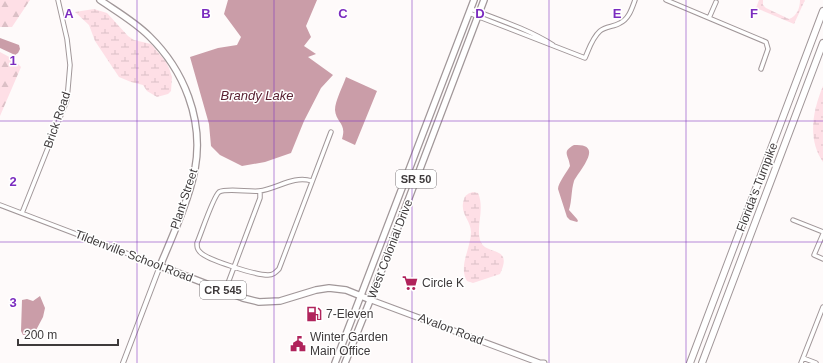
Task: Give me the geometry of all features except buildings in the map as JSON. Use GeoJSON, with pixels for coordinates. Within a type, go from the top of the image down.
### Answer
{"type":"FeatureCollection","features":[{"type":"Feature","properties":{"kind":"highway","name":"Florida's Turnpike"},"geometry":{"type":"LineString","coordinates":[[690,363],[823,11]]}},
{"type":"Feature","properties":{"kind":"highway","name":"Florida's Turnpike"},"geometry":{"type":"LineString","coordinates":[[702,363],[823,43]]}},
{"type":"Feature","properties":{"kind":"main road","name":"Plant Street"},"geometry":{"type":"LineString","coordinates":[[100,0],[108,2],[149,36],[171,60],[183,82],[192,106],[196,126],[197,144],[195,170],[186,199],[160,266]]}},
{"type":"Feature","properties":{"kind":"main road","name":"West Colonial Drive"},"geometry":{"type":"LineString","coordinates":[[335,363],[474,0]]}},
{"type":"Feature","properties":{"kind":"main road","name":"West Colonial Drive"},"geometry":{"type":"LineString","coordinates":[[345,363],[371,300],[484,0]]}},
{"type":"Feature","properties":{"kind":"main road"},"geometry":{"type":"LineString","coordinates":[[436,99],[434,113],[438,120]]}},
{"type":"Feature","properties":{"kind":"main road"},"geometry":{"type":"LineString","coordinates":[[427,150],[433,124],[430,114]]}},
{"type":"Feature","properties":{"kind":"main road","name":"Tildenville School Road"},"geometry":{"type":"LineString","coordinates":[[160,266],[251,300],[266,302],[284,300],[311,291],[329,288],[346,290],[361,296]]}},
{"type":"Feature","properties":{"kind":"main road","name":"Avalon Road"},"geometry":{"type":"LineString","coordinates":[[361,296],[540,363],[544,363]]}},
{"type":"Feature","properties":{"kind":"street","name":"Brick Road"},"geometry":{"type":"LineString","coordinates":[[22,213],[66,100],[70,65],[67,39],[58,0]]}},
{"type":"Feature","properties":{"kind":"street"},"geometry":{"type":"LineString","coordinates":[[470,11],[559,49],[585,58],[596,35],[608,26],[621,23],[627,17],[635,0]]}},
{"type":"Feature","properties":{"kind":"street"},"geometry":{"type":"LineString","coordinates":[[666,0],[763,40],[767,44],[768,49],[761,69]]}},
{"type":"Feature","properties":{"kind":"street"},"geometry":{"type":"LineString","coordinates":[[709,18],[716,2]]}},
{"type":"Feature","properties":{"kind":"street"},"geometry":{"type":"LineString","coordinates":[[312,181],[298,179],[260,191],[225,190],[220,192],[214,201],[197,243],[197,248],[204,255],[235,267],[256,274],[274,274],[279,269],[331,132]]}},
{"type":"Feature","properties":{"kind":"street"},"geometry":{"type":"LineString","coordinates":[[225,291],[260,198],[260,191]]}},
{"type":"Feature","properties":{"kind":"street","name":"Tildenville School Road"},"geometry":{"type":"LineString","coordinates":[[0,205],[160,266]]}},
{"type":"Feature","properties":{"kind":"street"},"geometry":{"type":"LineString","coordinates":[[793,220],[823,233],[814,255],[823,259]]}},
{"type":"Feature","properties":{"kind":"street"},"geometry":{"type":"LineString","coordinates":[[123,363],[160,266]]}},
{"type":"Feature","properties":{"kind":"street"},"geometry":{"type":"LineString","coordinates":[[801,363],[823,307]]}},
{"type":"Feature","properties":{"kind":"street"},"geometry":{"type":"LineString","coordinates":[[803,358],[816,363]]}},
{"type":"Feature","properties":{"kind":"green space"},"geometry":{"type":"Polygon","coordinates":[[[0,0],[30,0],[12,27],[0,27],[0,0]]]}},
{"type":"Feature","properties":{"kind":"green space"},"geometry":{"type":"Polygon","coordinates":[[[759,0],[763,0],[763,5],[766,8],[789,19],[798,11],[800,0],[805,0],[794,24],[756,8],[759,0]]]}},
{"type":"Feature","properties":{"kind":"green space"},"geometry":{"type":"Polygon","coordinates":[[[94,9],[107,13],[128,36],[134,40],[151,44],[169,68],[172,77],[171,91],[168,94],[157,97],[147,91],[143,85],[119,77],[95,41],[89,25],[75,12],[94,9]]]}},
{"type":"Feature","properties":{"kind":"green space"},"geometry":{"type":"Polygon","coordinates":[[[0,52],[13,59],[21,67],[0,116],[0,52]]]}},
{"type":"Feature","properties":{"kind":"green space"},"geometry":{"type":"Polygon","coordinates":[[[823,86],[823,162],[815,144],[813,124],[819,95],[823,86]]]}},
{"type":"Feature","properties":{"kind":"green space"},"geometry":{"type":"Polygon","coordinates":[[[473,192],[478,193],[481,205],[479,229],[480,240],[487,248],[501,255],[503,258],[503,265],[500,274],[473,283],[467,281],[464,269],[471,232],[464,213],[463,204],[465,196],[473,192]]]}},
{"type":"Feature","properties":{"kind":"water","name":"Brandy Lake"},"geometry":{"type":"Polygon","coordinates":[[[228,0],[317,0],[306,26],[311,37],[304,46],[316,54],[308,57],[333,75],[321,88],[304,121],[291,153],[265,162],[242,166],[220,155],[211,146],[209,124],[190,57],[218,48],[237,45],[241,37],[224,14],[228,0]]]}},
{"type":"Feature","properties":{"kind":"water"},"geometry":{"type":"Polygon","coordinates":[[[0,38],[19,45],[20,49],[18,53],[15,55],[0,48],[0,38]]]}},
{"type":"Feature","properties":{"kind":"water"},"geometry":{"type":"Polygon","coordinates":[[[346,77],[377,91],[355,145],[342,139],[343,130],[335,110],[335,106],[346,77]]]}},
{"type":"Feature","properties":{"kind":"water"},"geometry":{"type":"Polygon","coordinates":[[[574,145],[583,146],[588,149],[589,153],[588,159],[574,181],[572,188],[569,210],[577,219],[577,222],[570,220],[567,217],[558,189],[570,166],[567,152],[570,147],[574,145]]]}},
{"type":"Feature","properties":{"kind":"water"},"geometry":{"type":"Polygon","coordinates":[[[40,296],[45,308],[43,317],[34,334],[23,335],[21,331],[22,300],[27,299],[33,301],[40,296]]]}},
{"type":"Feature","properties":{"kind":"place","name":"Circle K"},"geometry":{"type":"Point","coordinates":[410,283]}},
{"type":"Feature","properties":{"kind":"place","name":"7-Eleven"},"geometry":{"type":"Point","coordinates":[314,314]}},
{"type":"Feature","properties":{"kind":"place","name":"Winter Garden Main Office"},"geometry":{"type":"Point","coordinates":[298,344]}}]}
